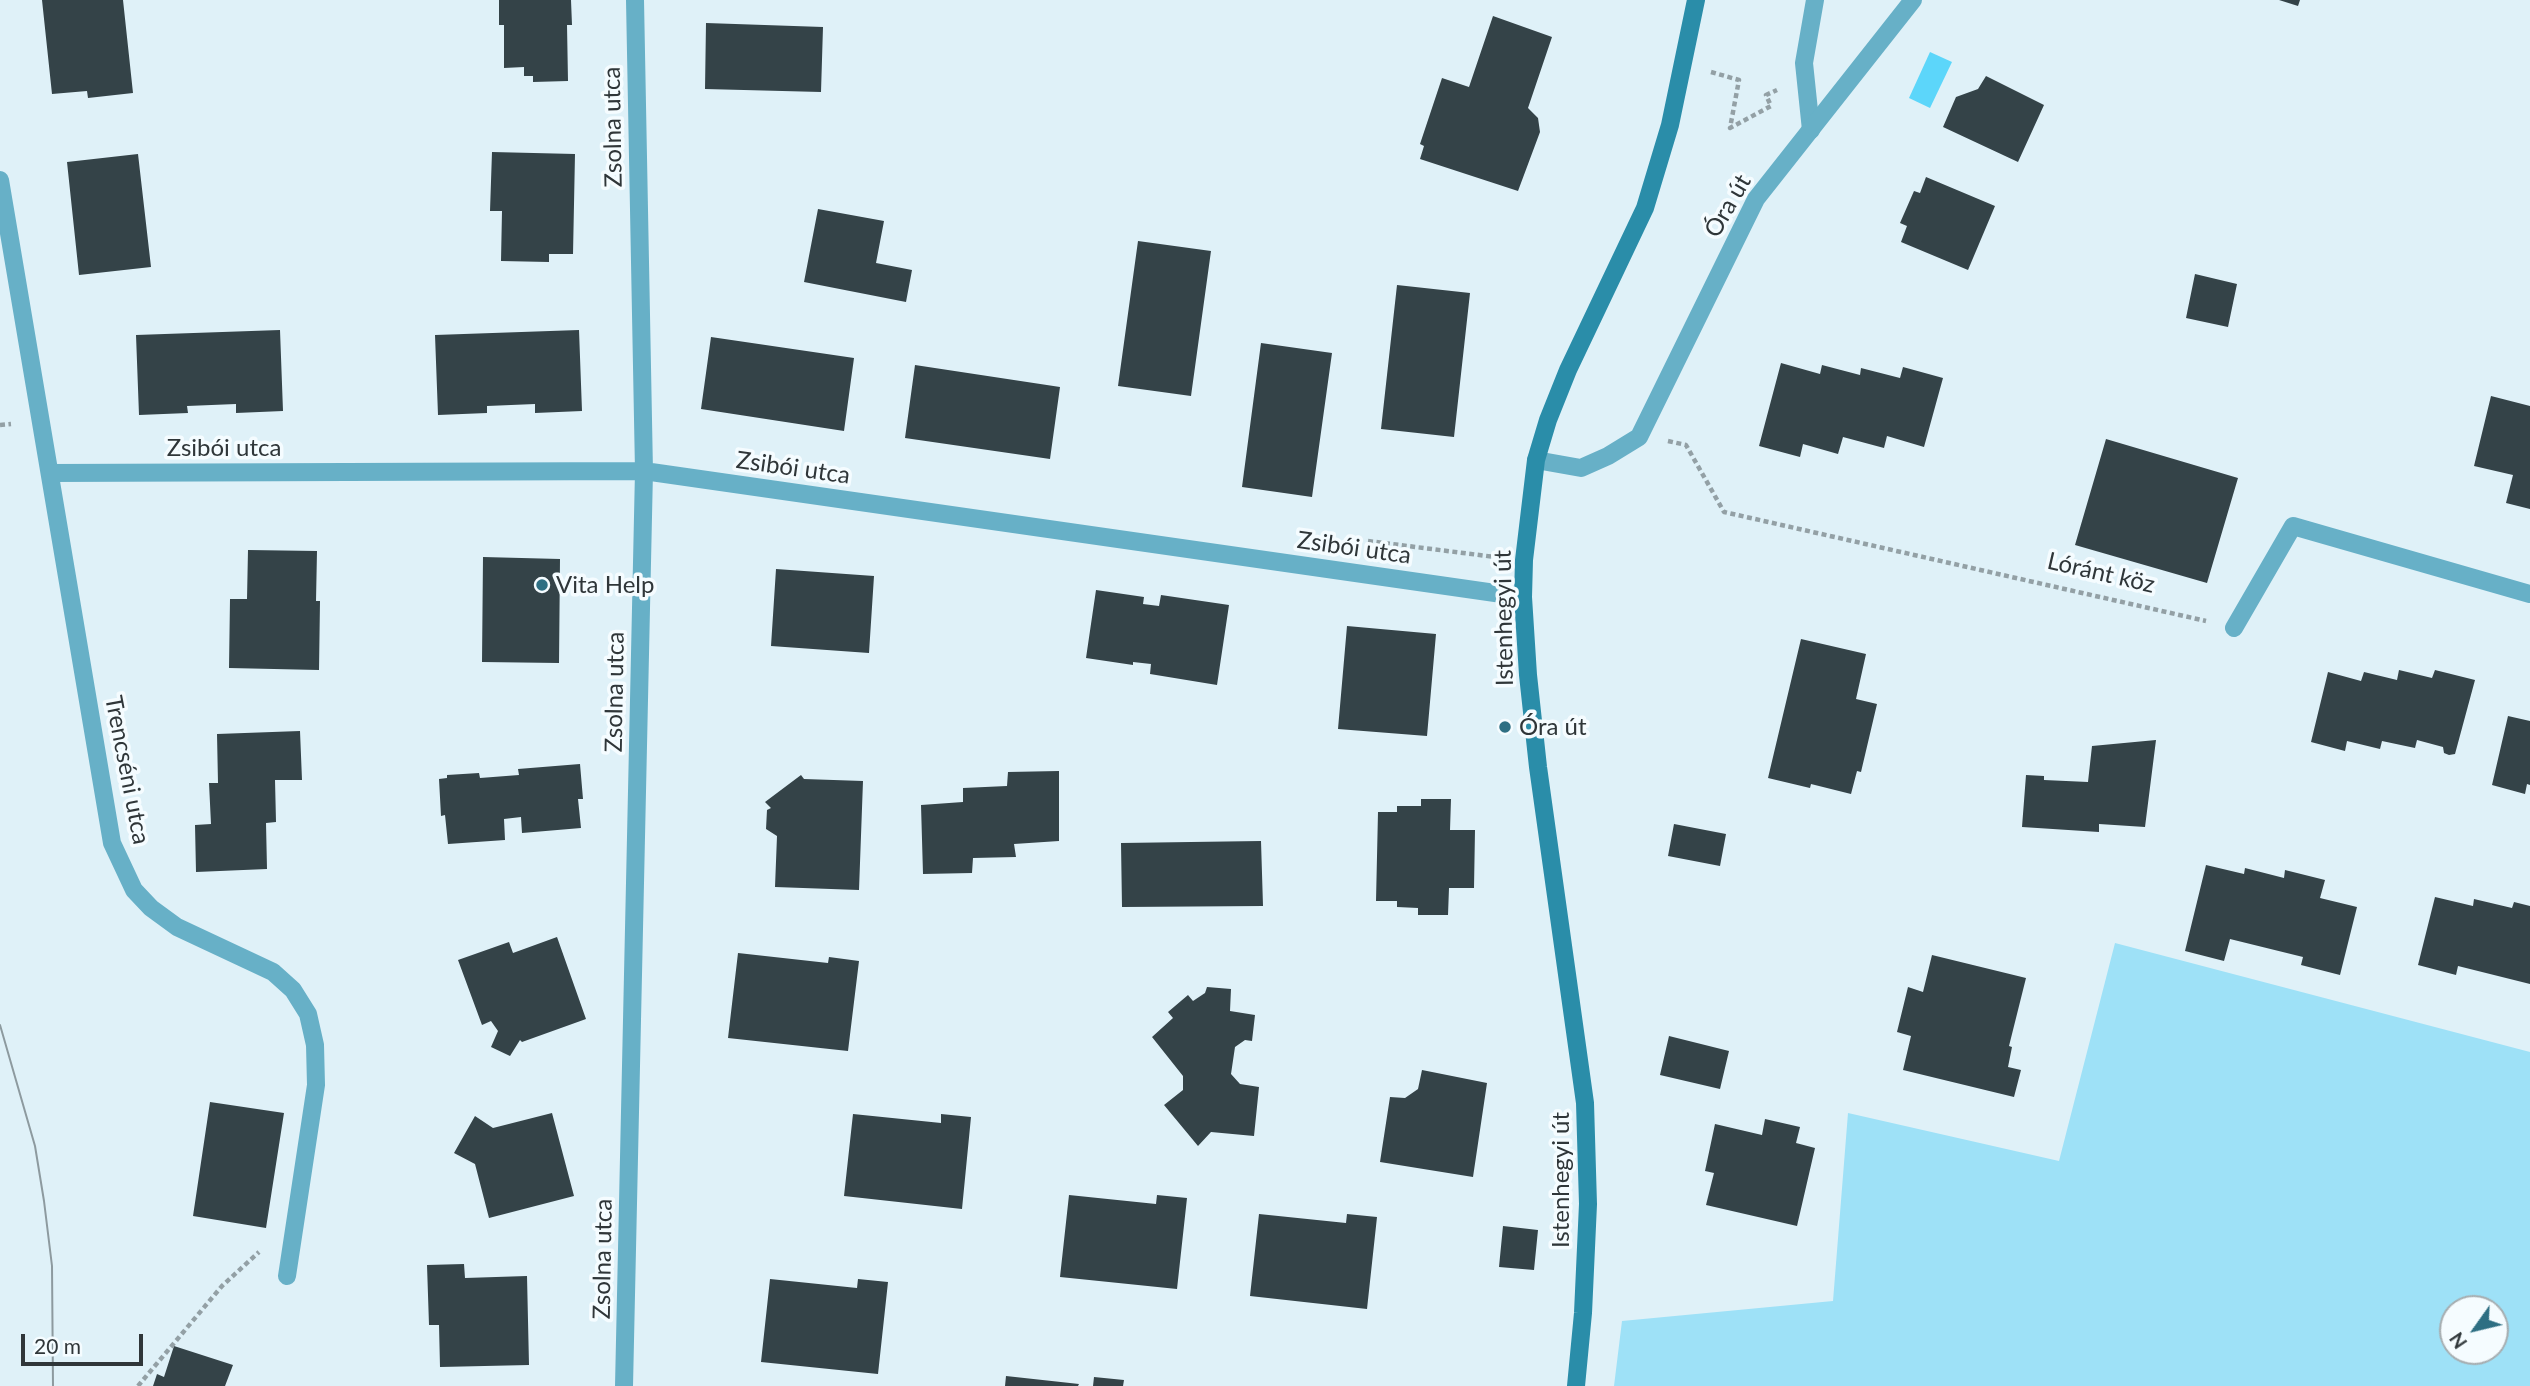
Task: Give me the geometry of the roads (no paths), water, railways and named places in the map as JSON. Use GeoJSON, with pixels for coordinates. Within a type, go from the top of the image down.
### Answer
{"type":"FeatureCollection","features":[{"type":"Feature","properties":{"kind":"street","name":"Zsolna utca"},"geometry":{"type":"LineString","coordinates":[[624,1386],[644,471],[635,0]]}},
{"type":"Feature","properties":{"kind":"street","name":"Istenhegyi út"},"geometry":{"type":"LineString","coordinates":[[1576,1386],[1583,1313],[1588,1204],[1585,1103],[1538,767],[1528,675],[1523,597],[1524,560],[1536,460],[1548,420],[1568,370],[1645,208],[1670,125],[1696,0]]}},
{"type":"Feature","properties":{"kind":"street"},"geometry":{"type":"LineString","coordinates":[[1811,130],[1804,63],[1815,0]]}},
{"type":"Feature","properties":{"kind":"street","name":"Óra út"},"geometry":{"type":"LineString","coordinates":[[1536,460],[1581,468],[1608,456],[1639,436],[1756,199],[1913,0]]}},
{"type":"Feature","properties":{"kind":"street","name":"Trencséni utca"},"geometry":{"type":"LineString","coordinates":[[0,180],[112,843],[134,890],[151,908],[177,927],[273,972],[293,990],[308,1014],[315,1045],[316,1085],[287,1276]]}},
{"type":"Feature","properties":{"kind":"street","name":"Zsibói utca"},"geometry":{"type":"LineString","coordinates":[[50,473],[644,471],[1523,597]]}},
{"type":"Feature","properties":{"kind":"street"},"geometry":{"type":"LineString","coordinates":[[2234,628],[2293,526],[2530,594]]}},
{"type":"Feature","properties":{"kind":"tram line"},"geometry":{"type":"LineString","coordinates":[[0,1025],[35,1146],[44,1201],[52,1266],[53,1386]]}},
{"type":"Feature","properties":{"kind":"place","name":"Vita Help"},"geometry":{"type":"Point","coordinates":[542,585]}},
{"type":"Feature","properties":{"kind":"place","name":"Óra út"},"geometry":{"type":"Point","coordinates":[1505,727]}}]}
